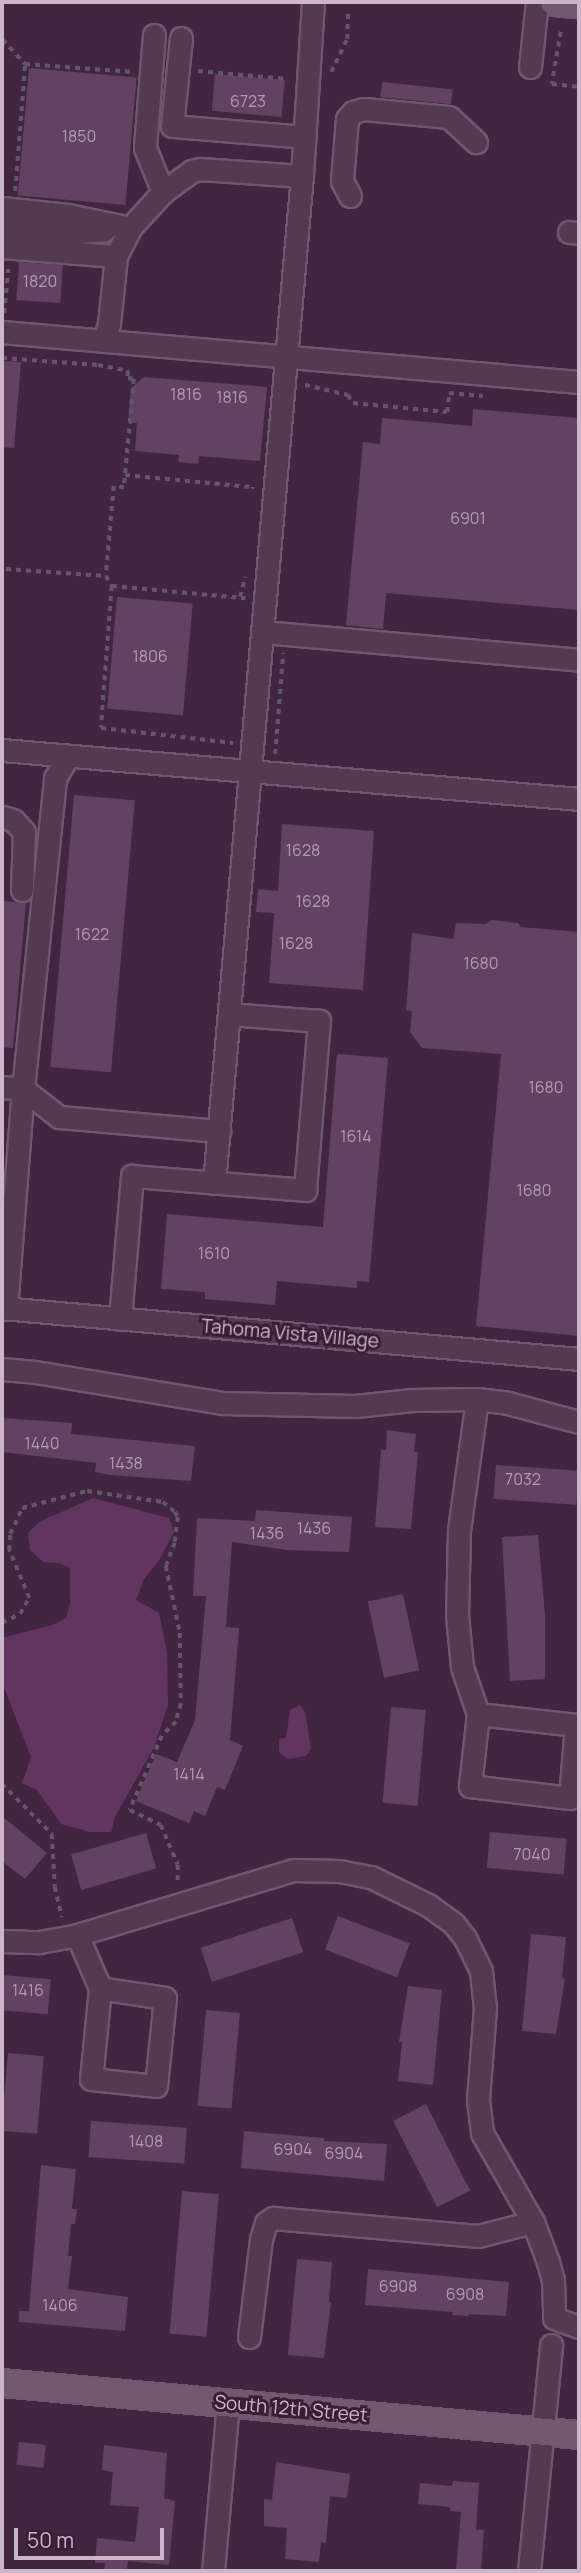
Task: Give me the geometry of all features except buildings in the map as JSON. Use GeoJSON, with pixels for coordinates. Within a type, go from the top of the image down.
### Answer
{"type":"FeatureCollection","features":[{"type":"Feature","properties":{"kind":"main road"},"geometry":{"type":"LineString","coordinates":[[554,2],[579,4]]}},
{"type":"Feature","properties":{"kind":"main road","name":"South 12th Street"},"geometry":{"type":"LineString","coordinates":[[2,2383],[579,2435]]}},
{"type":"Feature","properties":{"kind":"street"},"geometry":{"type":"LineString","coordinates":[[214,1183],[302,176],[313,2]]}},
{"type":"Feature","properties":{"kind":"street"},"geometry":{"type":"LineString","coordinates":[[530,67],[537,2]]}},
{"type":"Feature","properties":{"kind":"street"},"geometry":{"type":"LineString","coordinates":[[153,35],[145,148],[163,192]]}},
{"type":"Feature","properties":{"kind":"street"},"geometry":{"type":"LineString","coordinates":[[181,38],[172,126],[305,137]]}},
{"type":"Feature","properties":{"kind":"street"},"geometry":{"type":"LineString","coordinates":[[351,196],[342,181],[347,119],[353,112],[364,109],[449,117],[476,142]]}},
{"type":"Feature","properties":{"kind":"street"},"geometry":{"type":"LineString","coordinates":[[104,341],[109,324],[116,256],[130,228],[163,192],[192,171],[200,169],[302,176]]}},
{"type":"Feature","properties":{"kind":"street"},"geometry":{"type":"LineString","coordinates":[[2,208],[68,215],[130,228]]}},
{"type":"Feature","properties":{"kind":"street"},"geometry":{"type":"LineString","coordinates":[[2,227],[65,233],[130,228]]}},
{"type":"Feature","properties":{"kind":"street"},"geometry":{"type":"LineString","coordinates":[[2,247],[116,256]]}},
{"type":"Feature","properties":{"kind":"street"},"geometry":{"type":"LineString","coordinates":[[2,332],[579,382]]}},
{"type":"Feature","properties":{"kind":"street"},"geometry":{"type":"LineString","coordinates":[[262,632],[579,660]]}},
{"type":"Feature","properties":{"kind":"street"},"geometry":{"type":"LineString","coordinates":[[2,750],[579,799]]}},
{"type":"Feature","properties":{"kind":"street"},"geometry":{"type":"LineString","coordinates":[[4,1308],[12,1088],[55,778],[68,756]]}},
{"type":"Feature","properties":{"kind":"street"},"geometry":{"type":"LineString","coordinates":[[2,817],[13,820],[24,832],[22,890]]}},
{"type":"Feature","properties":{"kind":"street"},"geometry":{"type":"LineString","coordinates":[[120,1319],[132,1176],[305,1190],[319,1021],[229,1014]]}},
{"type":"Feature","properties":{"kind":"street"},"geometry":{"type":"LineString","coordinates":[[12,1088],[59,1117],[219,1131]]}},
{"type":"Feature","properties":{"kind":"street","name":"Tahoma Vista Village"},"geometry":{"type":"LineString","coordinates":[[4,1308],[579,1359]]}},
{"type":"Feature","properties":{"kind":"street"},"geometry":{"type":"LineString","coordinates":[[2,1369],[35,1372],[203,1401],[259,1406],[355,1406],[413,1400],[477,1399],[508,1403],[579,1422]]}},
{"type":"Feature","properties":{"kind":"street"},"geometry":{"type":"LineString","coordinates":[[477,1399],[459,1530],[457,1615],[462,1667],[478,1714],[470,1786],[570,1798],[576,1725],[478,1714]]}},
{"type":"Feature","properties":{"kind":"street"},"geometry":{"type":"LineString","coordinates":[[2,1941],[39,1942],[72,1936],[264,1876],[314,1868],[371,1877],[428,1905],[454,1924],[465,1938],[484,1983],[485,2007],[478,2100],[482,2133],[533,2222],[553,2281],[554,2318],[579,2327]]}},
{"type":"Feature","properties":{"kind":"street"},"geometry":{"type":"LineString","coordinates":[[72,1936],[100,1988],[90,2079],[156,2086],[165,1998],[100,1988]]}},
{"type":"Feature","properties":{"kind":"street"},"geometry":{"type":"LineString","coordinates":[[249,2337],[261,2239],[266,2223],[273,2218],[478,2236],[533,2222]]}},
{"type":"Feature","properties":{"kind":"street"},"geometry":{"type":"LineString","coordinates":[[529,2571],[551,2345]]}},
{"type":"Feature","properties":{"kind":"street"},"geometry":{"type":"LineString","coordinates":[[213,2571],[228,2403]]}},
{"type":"Feature","properties":{"kind":"path"},"geometry":{"type":"LineString","coordinates":[[561,32],[552,84],[579,87]]}},
{"type":"Feature","properties":{"kind":"path"},"geometry":{"type":"LineString","coordinates":[[2,358],[128,371],[128,379],[134,379],[124,488],[114,486],[106,576],[112,586],[101,728],[233,743],[234,730]]}},
{"type":"Feature","properties":{"kind":"path"},"geometry":{"type":"LineString","coordinates":[[305,385],[348,395],[353,403],[447,412],[449,393],[488,397]]}},
{"type":"Feature","properties":{"kind":"path"},"geometry":{"type":"LineString","coordinates":[[125,475],[253,487],[252,500]]}},
{"type":"Feature","properties":{"kind":"path"},"geometry":{"type":"LineString","coordinates":[[6,569],[106,576]]}},
{"type":"Feature","properties":{"kind":"path"},"geometry":{"type":"LineString","coordinates":[[240,597],[246,570]]}},
{"type":"Feature","properties":{"kind":"path"},"geometry":{"type":"LineString","coordinates":[[112,586],[248,598],[246,611]]}},
{"type":"Feature","properties":{"kind":"path"},"geometry":{"type":"LineString","coordinates":[[2,1623],[19,1614],[29,1598],[9,1550],[10,1534],[22,1508],[87,1491],[163,1502],[175,1512],[175,1543],[166,1566],[180,1633],[181,1704],[176,1722],[162,1736],[130,1810],[161,1825],[178,1865],[176,1876],[183,1903]]}},
{"type":"Feature","properties":{"kind":"path"},"geometry":{"type":"LineString","coordinates":[[2,1784],[52,1834],[55,1887],[72,1936]]}},
{"type":"Feature","properties":{"kind":"shaded area"},"geometry":{"type":"Polygon","coordinates":[[[93,1498],[169,1518],[174,1532],[160,1559],[144,1579],[136,1600],[159,1613],[167,1652],[168,1705],[154,1747],[115,1817],[111,1832],[90,1832],[61,1824],[37,1790],[22,1783],[31,1757],[2,1682],[2,1638],[52,1625],[66,1618],[70,1603],[70,1568],[59,1563],[43,1562],[30,1550],[28,1533],[39,1522],[93,1498]]]}},
{"type":"Feature","properties":{"kind":"shaded area"},"geometry":{"type":"Polygon","coordinates":[[[300,1705],[305,1712],[311,1749],[306,1756],[288,1759],[279,1752],[279,1739],[286,1738],[290,1710],[300,1705]]]}}]}
